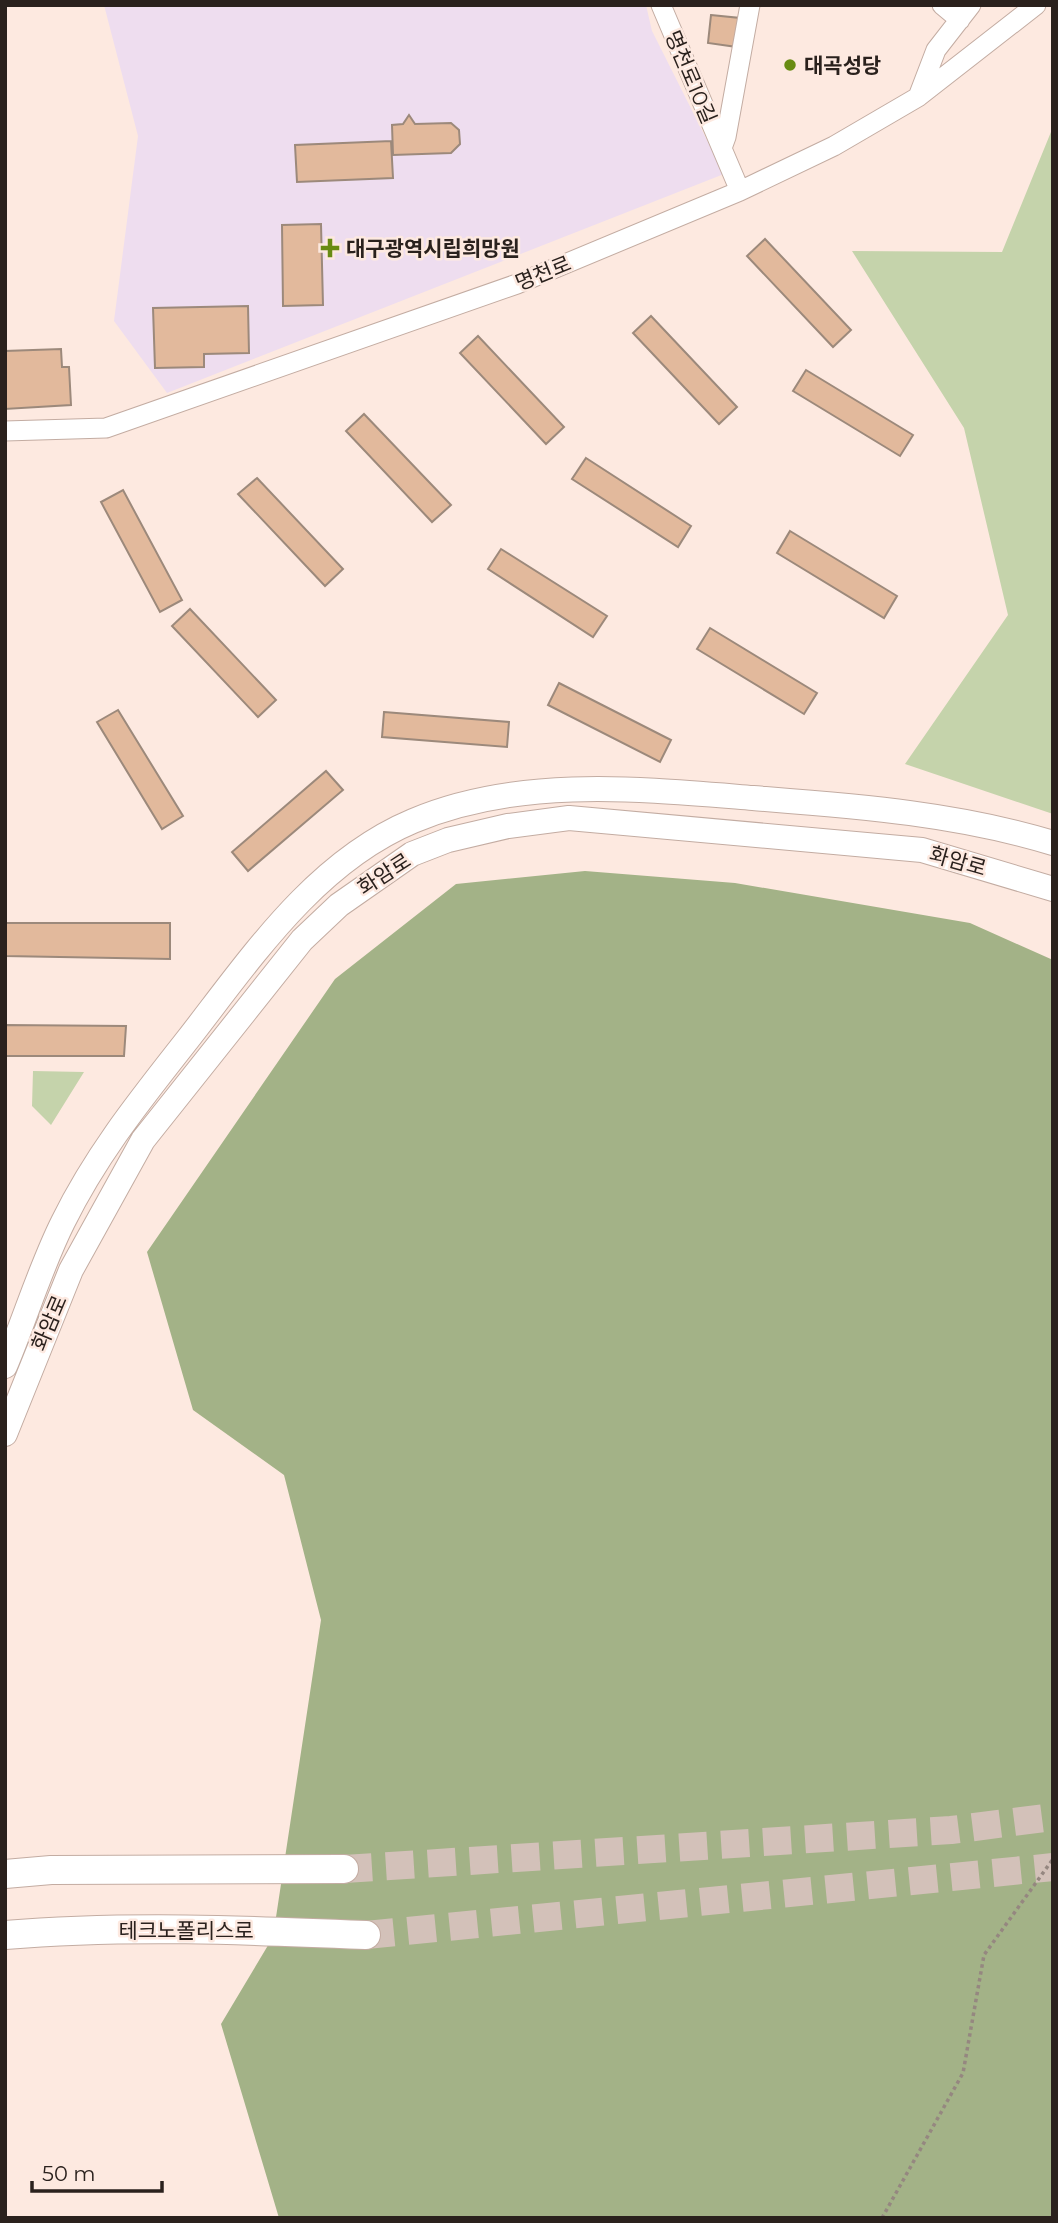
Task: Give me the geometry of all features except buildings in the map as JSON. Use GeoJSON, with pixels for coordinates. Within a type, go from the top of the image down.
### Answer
{"type":"FeatureCollection","features":[{"type":"Feature","properties":{"kind":"highway"},"geometry":{"type":"LineString","coordinates":[[5,1874],[51,1870],[344,1869]]}},
{"type":"Feature","properties":{"kind":"highway","name":"테크노폴리스로"},"geometry":{"type":"LineString","coordinates":[[5,1935],[65,1930],[200,1929],[366,1935]]}},
{"type":"Feature","properties":{"kind":"main road","name":"화암로"},"geometry":{"type":"LineString","coordinates":[[5,1366],[62,1224],[109,1140],[249,961],[312,889],[375,840],[414,821],[458,806],[509,794],[564,790],[678,792],[940,816],[1007,829],[1053,843]]}},
{"type":"Feature","properties":{"kind":"main road","name":"화암로"},"geometry":{"type":"LineString","coordinates":[[5,1434],[71,1270],[143,1140],[302,940],[340,905],[412,854],[448,841],[508,826],[569,818],[922,850],[1053,888]]}},
{"type":"Feature","properties":{"kind":"street","name":"명천로10길"},"geometry":{"type":"LineString","coordinates":[[661,5],[740,191]]}},
{"type":"Feature","properties":{"kind":"street","name":"명천로10길"},"geometry":{"type":"LineString","coordinates":[[722,148],[750,5]]}},
{"type":"Feature","properties":{"kind":"street"},"geometry":{"type":"LineString","coordinates":[[918,97],[936,50],[966,13],[942,5]]}},
{"type":"Feature","properties":{"kind":"street","name":"명천로"},"geometry":{"type":"LineString","coordinates":[[5,431],[106,428],[150,415],[517,284],[740,191],[823,151],[918,97],[1036,5]]}},
{"type":"Feature","properties":{"kind":"path"},"geometry":{"type":"LineString","coordinates":[[882,2218],[963,2073],[984,1955],[1053,1859]]}},
{"type":"Feature","properties":{"kind":"shaded area","name":"대구광역시립희망원"},"geometry":{"type":"Polygon","coordinates":[[[104,5],[646,5],[652,31],[724,174],[167,393],[114,321],[138,136],[104,5]]]}},
{"type":"Feature","properties":{"kind":"green space"},"geometry":{"type":"Polygon","coordinates":[[[1053,127],[1053,814],[905,764],[1008,615],[964,428],[852,251],[1002,252],[1053,127]]]}},
{"type":"Feature","properties":{"kind":"green space"},"geometry":{"type":"Polygon","coordinates":[[[585,871],[735,883],[970,923],[1053,960],[1053,2218],[279,2218],[221,2024],[273,1937],[321,1620],[284,1475],[193,1410],[147,1252],[335,979],[456,884],[585,871]]]}},
{"type":"Feature","properties":{"kind":"green space"},"geometry":{"type":"Polygon","coordinates":[[[33,1071],[84,1072],[51,1125],[32,1106],[33,1071]]]}},
{"type":"Feature","properties":{"kind":"tunnel"},"geometry":{"type":"LineString","coordinates":[[344,1869],[951,1830],[1053,1817]]}},
{"type":"Feature","properties":{"kind":"tunnel"},"geometry":{"type":"LineString","coordinates":[[366,1935],[1053,1867]]}},
{"type":"Feature","properties":{"kind":"place","name":"대곡성당"},"geometry":{"type":"Point","coordinates":[790,65]}},
{"type":"Feature","properties":{"kind":"place","name":"대구광역시립희망원"},"geometry":{"type":"Point","coordinates":[330,248]}}]}
